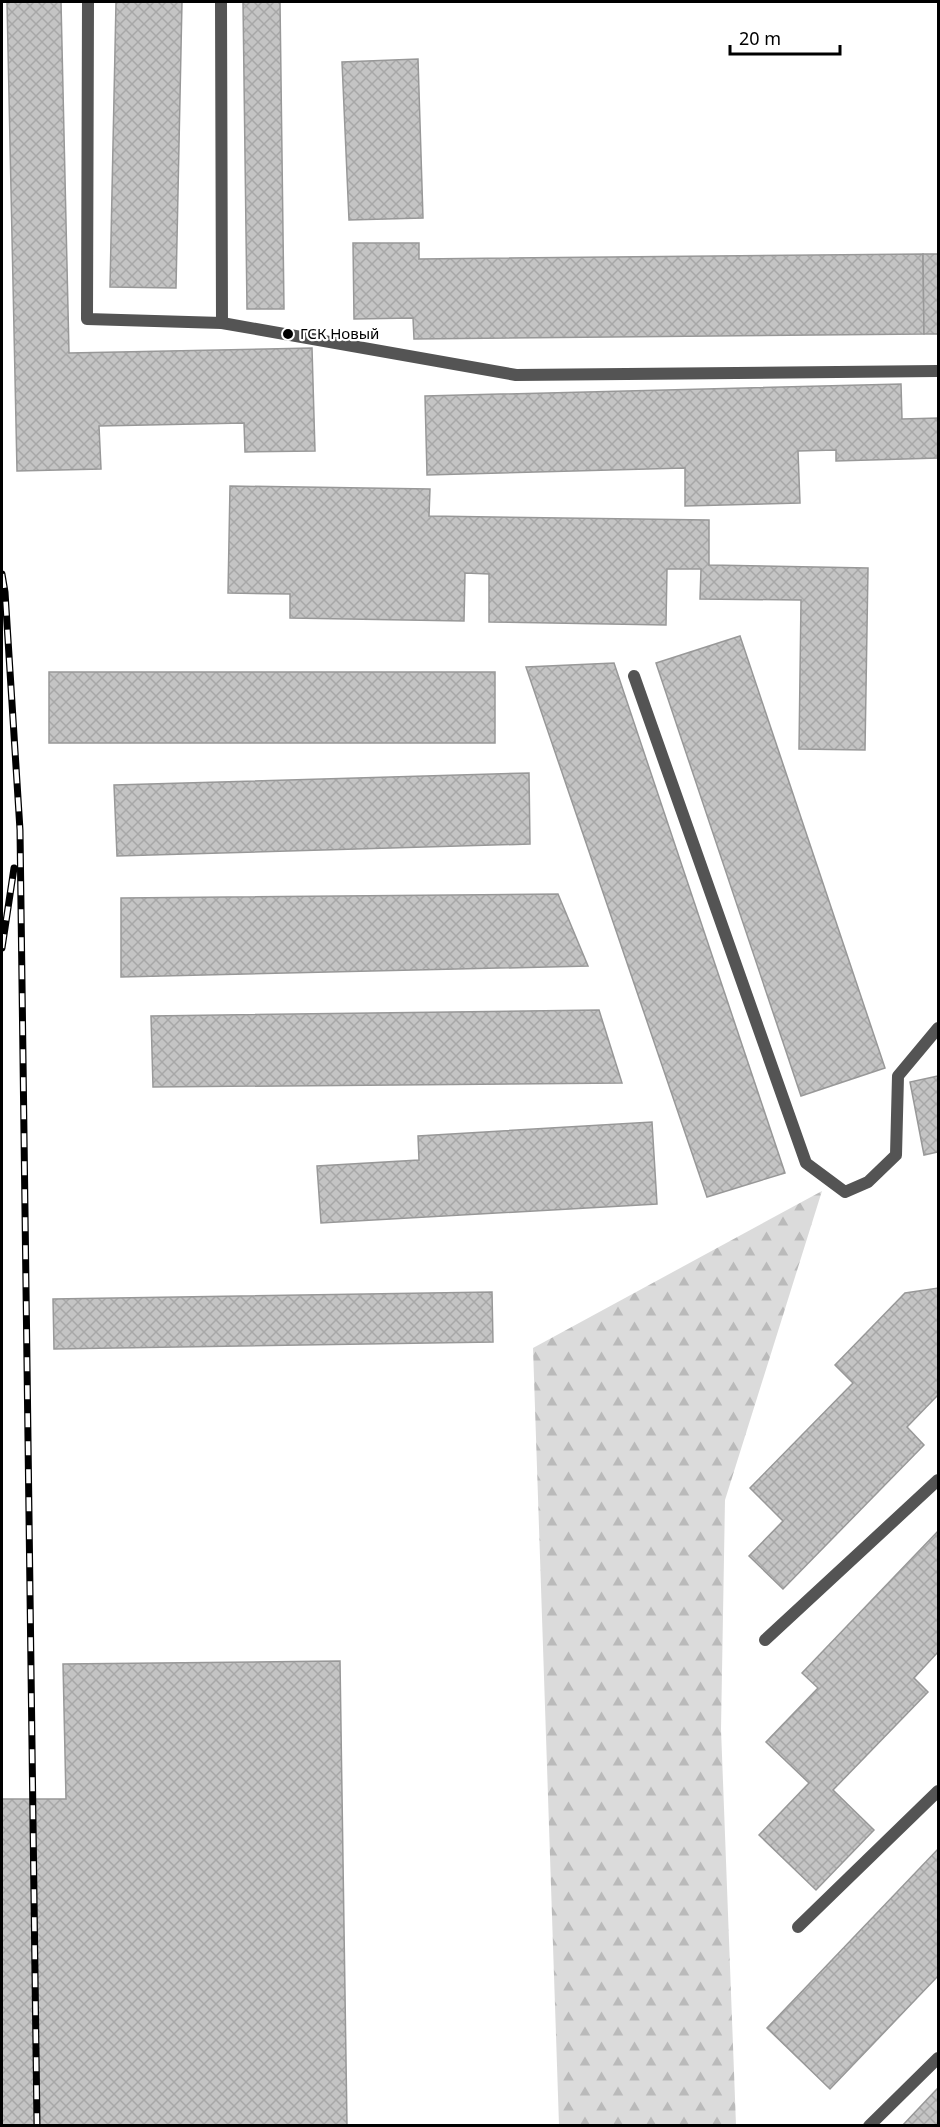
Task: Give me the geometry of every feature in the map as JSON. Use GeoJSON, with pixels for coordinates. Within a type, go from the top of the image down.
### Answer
{"type":"FeatureCollection","features":[{"type":"Feature","properties":{"kind":"lane"},"geometry":{"type":"LineString","coordinates":[[88,2],[87,319],[222,323],[516,375],[939,371]]}},
{"type":"Feature","properties":{"kind":"lane"},"geometry":{"type":"LineString","coordinates":[[221,2],[222,323]]}},
{"type":"Feature","properties":{"kind":"lane"},"geometry":{"type":"LineString","coordinates":[[634,676],[806,1163],[845,1192],[868,1182],[896,1155],[898,1076],[939,1028]]}},
{"type":"Feature","properties":{"kind":"lane"},"geometry":{"type":"LineString","coordinates":[[765,1640],[939,1480]]}},
{"type":"Feature","properties":{"kind":"lane"},"geometry":{"type":"LineString","coordinates":[[798,1927],[939,1791]]}},
{"type":"Feature","properties":{"kind":"lane"},"geometry":{"type":"LineString","coordinates":[[869,2126],[939,2058]]}},
{"type":"Feature","properties":{"kind":"green space"},"geometry":{"type":"Polygon","coordinates":[[[822,1191],[725,1500],[721,1729],[736,2125],[559,2125],[533,1348],[822,1191]]]}},
{"type":"Feature","properties":{"kind":"building"},"geometry":{"type":"Polygon","coordinates":[[[7,2],[61,2],[69,353],[312,348],[315,451],[245,452],[244,423],[99,426],[101,469],[17,471],[7,2]]]}},
{"type":"Feature","properties":{"kind":"building"},"geometry":{"type":"Polygon","coordinates":[[[116,2],[182,2],[176,288],[110,287],[116,2]]]}},
{"type":"Feature","properties":{"kind":"building"},"geometry":{"type":"Polygon","coordinates":[[[243,2],[280,2],[284,309],[247,309],[243,2]]]}},
{"type":"Feature","properties":{"kind":"building"},"geometry":{"type":"Polygon","coordinates":[[[418,59],[423,218],[349,220],[342,62],[418,59]]]}},
{"type":"Feature","properties":{"kind":"building"},"geometry":{"type":"Polygon","coordinates":[[[353,243],[419,243],[419,259],[923,254],[924,334],[414,339],[413,318],[354,319],[353,243]]]}},
{"type":"Feature","properties":{"kind":"building"},"geometry":{"type":"Polygon","coordinates":[[[923,254],[938,254],[938,334],[924,334],[923,254]]]}},
{"type":"Feature","properties":{"kind":"building"},"geometry":{"type":"Polygon","coordinates":[[[901,384],[902,419],[938,418],[938,458],[836,461],[836,450],[798,451],[800,503],[685,506],[685,468],[427,475],[425,396],[901,384]]]}},
{"type":"Feature","properties":{"kind":"building"},"geometry":{"type":"Polygon","coordinates":[[[230,486],[430,489],[429,516],[709,520],[709,565],[868,568],[865,750],[799,749],[801,600],[700,599],[701,569],[667,569],[666,625],[489,622],[489,574],[465,573],[464,621],[290,618],[290,594],[228,593],[230,486]]]}},
{"type":"Feature","properties":{"kind":"building"},"geometry":{"type":"Polygon","coordinates":[[[740,636],[885,1068],[801,1096],[656,663],[740,636]]]}},
{"type":"Feature","properties":{"kind":"building"},"geometry":{"type":"Polygon","coordinates":[[[614,663],[785,1173],[707,1197],[526,667],[614,663]]]}},
{"type":"Feature","properties":{"kind":"building"},"geometry":{"type":"Polygon","coordinates":[[[49,672],[495,672],[495,743],[49,743],[49,672]]]}},
{"type":"Feature","properties":{"kind":"building"},"geometry":{"type":"Polygon","coordinates":[[[529,773],[530,844],[117,856],[114,785],[529,773]]]}},
{"type":"Feature","properties":{"kind":"building"},"geometry":{"type":"Polygon","coordinates":[[[558,894],[588,966],[121,977],[121,898],[558,894]]]}},
{"type":"Feature","properties":{"kind":"building"},"geometry":{"type":"Polygon","coordinates":[[[599,1010],[622,1083],[153,1087],[151,1016],[599,1010]]]}},
{"type":"Feature","properties":{"kind":"building"},"geometry":{"type":"Polygon","coordinates":[[[938,1076],[938,1152],[924,1155],[910,1082],[938,1076]]]}},
{"type":"Feature","properties":{"kind":"building"},"geometry":{"type":"Polygon","coordinates":[[[652,1122],[657,1204],[321,1223],[317,1166],[419,1160],[418,1136],[652,1122]]]}},
{"type":"Feature","properties":{"kind":"building"},"geometry":{"type":"Polygon","coordinates":[[[938,1288],[938,1395],[907,1427],[924,1445],[783,1589],[749,1556],[783,1521],[750,1488],[853,1383],[835,1365],[905,1293],[938,1288]]]}},
{"type":"Feature","properties":{"kind":"building"},"geometry":{"type":"Polygon","coordinates":[[[492,1292],[493,1342],[54,1349],[53,1299],[492,1292]]]}},
{"type":"Feature","properties":{"kind":"building"},"geometry":{"type":"Polygon","coordinates":[[[938,1531],[938,1652],[914,1678],[928,1692],[833,1790],[874,1830],[816,1890],[759,1835],[809,1783],[766,1742],[818,1688],[802,1673],[938,1531]]]}},
{"type":"Feature","properties":{"kind":"building"},"geometry":{"type":"Polygon","coordinates":[[[340,1661],[347,2126],[2,2126],[2,1799],[66,1799],[63,1664],[340,1661]]]}},
{"type":"Feature","properties":{"kind":"building"},"geometry":{"type":"Polygon","coordinates":[[[938,1849],[938,1976],[830,2089],[767,2028],[938,1849]]]}},
{"type":"Feature","properties":{"kind":"building"},"geometry":{"type":"Polygon","coordinates":[[[938,2088],[938,2126],[902,2126],[938,2088]]]}},
{"type":"Feature","properties":{"kind":"railway"},"geometry":{"type":"LineString","coordinates":[[2,574],[20,830],[37,2126]]}},
{"type":"Feature","properties":{"kind":"railway"},"geometry":{"type":"LineString","coordinates":[[2,948],[14,868]]}},
{"type":"Feature","properties":{"kind":"place","name":"ГСК Новый"},"geometry":{"type":"Point","coordinates":[288,334]}}]}
